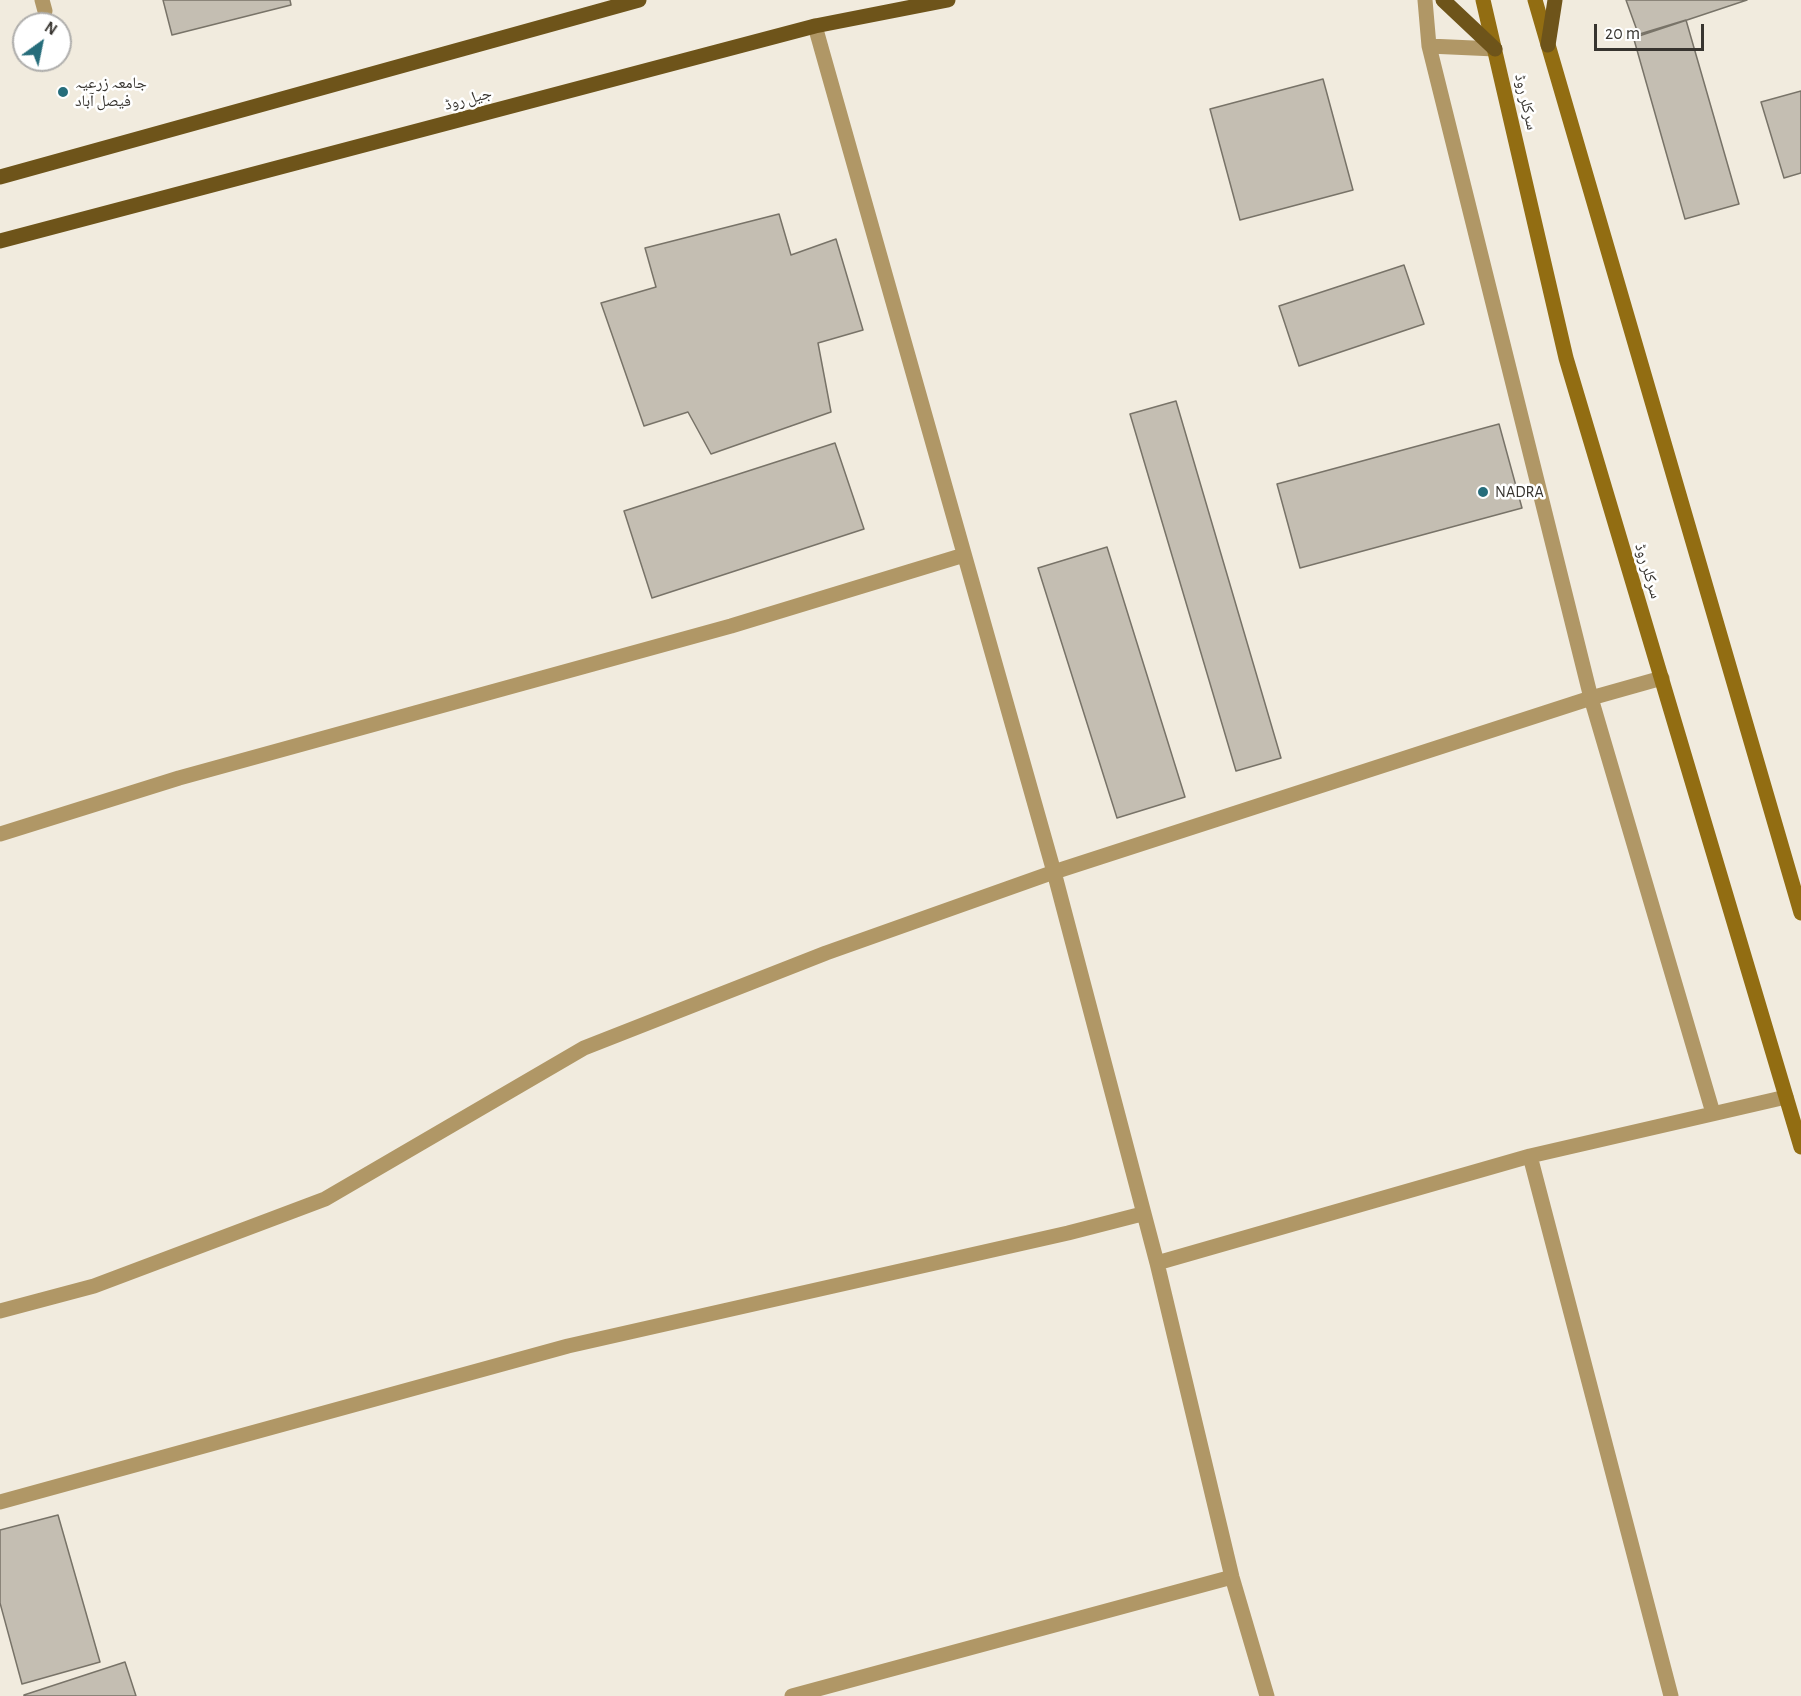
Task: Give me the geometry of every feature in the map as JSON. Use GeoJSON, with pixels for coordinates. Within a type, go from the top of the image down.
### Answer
{"type":"FeatureCollection","features":[{"type":"Feature","properties":{"kind":"main road"},"geometry":{"type":"LineString","coordinates":[[0,177],[639,0]]}},
{"type":"Feature","properties":{"kind":"main road","name":"جیل روڈ"},"geometry":{"type":"LineString","coordinates":[[0,241],[815,26],[948,0]]}},
{"type":"Feature","properties":{"kind":"main road"},"geometry":{"type":"LineString","coordinates":[[1443,0],[1495,49]]}},
{"type":"Feature","properties":{"kind":"main road","name":"سرکلر روڈ"},"geometry":{"type":"LineString","coordinates":[[1483,0],[1566,358],[1801,1147]]}},
{"type":"Feature","properties":{"kind":"main road"},"geometry":{"type":"LineString","coordinates":[[1534,0],[1801,913]]}},
{"type":"Feature","properties":{"kind":"main road"},"geometry":{"type":"LineString","coordinates":[[1548,45],[1555,0]]}},
{"type":"Feature","properties":{"kind":"street"},"geometry":{"type":"LineString","coordinates":[[1425,0],[1429,46],[1591,698],[1713,1113]]}},
{"type":"Feature","properties":{"kind":"street"},"geometry":{"type":"LineString","coordinates":[[815,26],[1054,872],[1142,1214],[1157,1263],[1232,1577],[1267,1696]]}},
{"type":"Feature","properties":{"kind":"street"},"geometry":{"type":"LineString","coordinates":[[1429,46],[1495,49]]}},
{"type":"Feature","properties":{"kind":"street"},"geometry":{"type":"LineString","coordinates":[[0,834],[179,778],[731,626],[964,555]]}},
{"type":"Feature","properties":{"kind":"street"},"geometry":{"type":"LineString","coordinates":[[0,1311],[94,1286],[326,1199],[584,1048],[826,953],[1054,872],[1591,698],[1662,678]]}},
{"type":"Feature","properties":{"kind":"street"},"geometry":{"type":"LineString","coordinates":[[1157,1263],[1530,1156],[1786,1097]]}},
{"type":"Feature","properties":{"kind":"street"},"geometry":{"type":"LineString","coordinates":[[1530,1156],[1671,1696]]}},
{"type":"Feature","properties":{"kind":"street"},"geometry":{"type":"LineString","coordinates":[[0,1502],[568,1346],[1068,1233],[1142,1214]]}},
{"type":"Feature","properties":{"kind":"street"},"geometry":{"type":"LineString","coordinates":[[792,1696],[1232,1577]]}},
{"type":"Feature","properties":{"kind":"building"},"geometry":{"type":"Polygon","coordinates":[[[163,0],[290,0],[291,5],[172,35],[163,0]]]}},
{"type":"Feature","properties":{"kind":"building"},"geometry":{"type":"Polygon","coordinates":[[[1626,0],[1747,0],[1639,36],[1626,0]]]}},
{"type":"Feature","properties":{"kind":"building"},"geometry":{"type":"Polygon","coordinates":[[[1686,20],[1739,204],[1685,219],[1633,36],[1686,20]]]}},
{"type":"Feature","properties":{"kind":"building"},"geometry":{"type":"Polygon","coordinates":[[[1323,79],[1353,190],[1240,220],[1210,109],[1323,79]]]}},
{"type":"Feature","properties":{"kind":"building"},"geometry":{"type":"Polygon","coordinates":[[[1801,91],[1801,173],[1784,178],[1761,102],[1801,91]]]}},
{"type":"Feature","properties":{"kind":"building"},"geometry":{"type":"Polygon","coordinates":[[[779,214],[791,255],[836,239],[863,330],[818,343],[831,412],[711,454],[688,412],[644,426],[601,303],[656,287],[645,248],[779,214]]]}},
{"type":"Feature","properties":{"kind":"building"},"geometry":{"type":"Polygon","coordinates":[[[1404,265],[1424,324],[1299,366],[1279,306],[1404,265]]]}},
{"type":"Feature","properties":{"kind":"building"},"geometry":{"type":"Polygon","coordinates":[[[1176,401],[1281,758],[1236,771],[1130,414],[1176,401]]]}},
{"type":"Feature","properties":{"kind":"building"},"geometry":{"type":"Polygon","coordinates":[[[1499,424],[1522,508],[1300,568],[1277,484],[1499,424]]]}},
{"type":"Feature","properties":{"kind":"building"},"geometry":{"type":"Polygon","coordinates":[[[835,443],[864,529],[652,598],[624,511],[835,443]]]}},
{"type":"Feature","properties":{"kind":"building"},"geometry":{"type":"Polygon","coordinates":[[[1107,547],[1185,797],[1117,818],[1038,568],[1107,547]]]}},
{"type":"Feature","properties":{"kind":"building"},"geometry":{"type":"Polygon","coordinates":[[[58,1515],[100,1662],[22,1684],[0,1603],[0,1530],[58,1515]]]}},
{"type":"Feature","properties":{"kind":"building"},"geometry":{"type":"Polygon","coordinates":[[[125,1662],[136,1696],[24,1696],[24,1695],[125,1662]]]}},
{"type":"Feature","properties":{"kind":"place","name":"جامعہ زرعیہ فیصل آباد"},"geometry":{"type":"Point","coordinates":[63,92]}},
{"type":"Feature","properties":{"kind":"place","name":"NADRA"},"geometry":{"type":"Point","coordinates":[1483,492]}}]}
